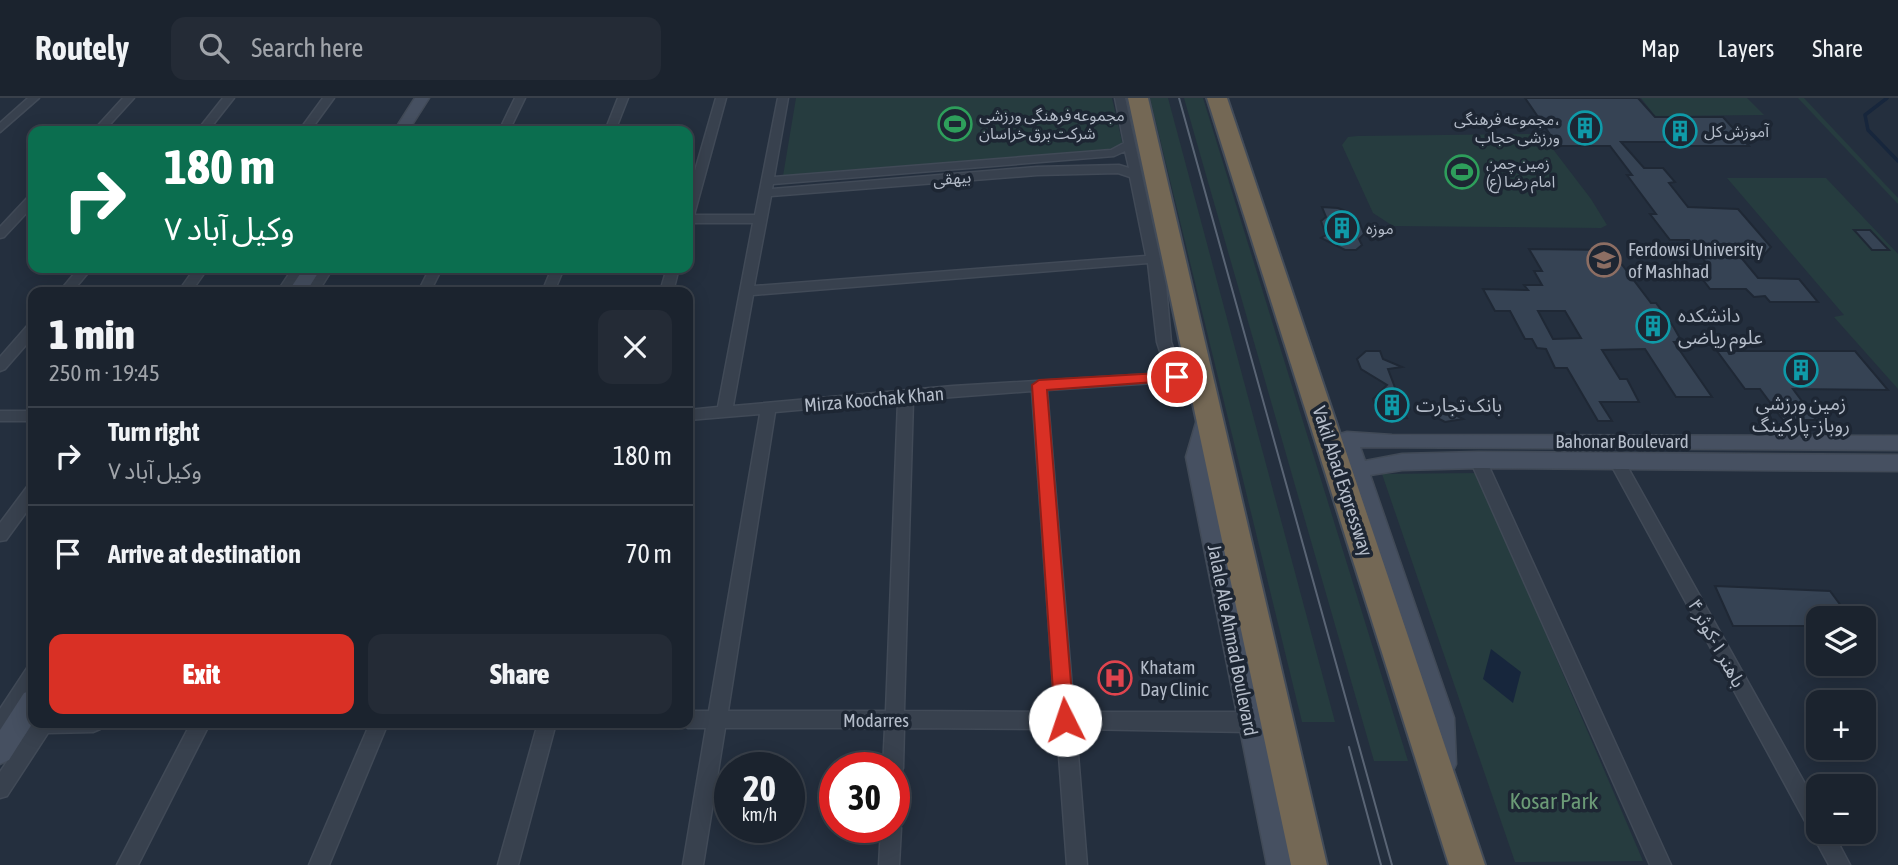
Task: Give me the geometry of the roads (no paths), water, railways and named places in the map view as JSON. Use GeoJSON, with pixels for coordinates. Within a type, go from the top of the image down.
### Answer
{"type":"FeatureCollection","features":[{"type":"Feature","properties":{"kind":"highway"},"geometry":{"type":"LineString","coordinates":[[1138,98],[1309,865]]}},
{"type":"Feature","properties":{"kind":"highway","name":"Vakil Abad Expressway"},"geometry":{"type":"LineString","coordinates":[[1217,98],[1373,545],[1467,865]]}},
{"type":"Feature","properties":{"kind":"street"},"geometry":{"type":"LineString","coordinates":[[0,129],[34,98]]}},
{"type":"Feature","properties":{"kind":"street"},"geometry":{"type":"LineString","coordinates":[[103,126],[129,98]]}},
{"type":"Feature","properties":{"kind":"street"},"geometry":{"type":"LineString","coordinates":[[206,126],[229,98]]}},
{"type":"Feature","properties":{"kind":"street"},"geometry":{"type":"LineString","coordinates":[[308,126],[329,98]]}},
{"type":"Feature","properties":{"kind":"street"},"geometry":{"type":"LineString","coordinates":[[404,126],[422,98]]}},
{"type":"Feature","properties":{"kind":"street"},"geometry":{"type":"LineString","coordinates":[[506,126],[520,98]]}},
{"type":"Feature","properties":{"kind":"street"},"geometry":{"type":"LineString","coordinates":[[612,126],[623,98]]}},
{"type":"Feature","properties":{"kind":"street"},"geometry":{"type":"LineString","coordinates":[[693,199],[720,98]]}},
{"type":"Feature","properties":{"kind":"street"},"geometry":{"type":"LineString","coordinates":[[724,412],[783,98]]}},
{"type":"Feature","properties":{"kind":"street"},"geometry":{"type":"LineString","coordinates":[[1120,98],[1159,286],[1164,342],[1182,395]]}},
{"type":"Feature","properties":{"kind":"street"},"geometry":{"type":"LineString","coordinates":[[922,175],[1114,153],[1130,144]]}},
{"type":"Feature","properties":{"kind":"street"},"geometry":{"type":"LineString","coordinates":[[1114,153],[1122,159],[1119,169]]}},
{"type":"Feature","properties":{"kind":"street","name":"بیهقی"},"geometry":{"type":"LineString","coordinates":[[766,187],[922,175],[1119,169],[1137,174]]}},
{"type":"Feature","properties":{"kind":"street"},"geometry":{"type":"LineString","coordinates":[[0,234],[28,205]]}},
{"type":"Feature","properties":{"kind":"street"},"geometry":{"type":"LineString","coordinates":[[693,218],[760,219]]}},
{"type":"Feature","properties":{"kind":"street"},"geometry":{"type":"LineString","coordinates":[[0,219],[28,219]]}},
{"type":"Feature","properties":{"kind":"street"},"geometry":{"type":"LineString","coordinates":[[747,291],[1154,259]]}},
{"type":"Feature","properties":{"kind":"street"},"geometry":{"type":"LineString","coordinates":[[69,287],[82,273]]}},
{"type":"Feature","properties":{"kind":"street"},"geometry":{"type":"LineString","coordinates":[[0,366],[28,334]]}},
{"type":"Feature","properties":{"kind":"street"},"geometry":{"type":"LineString","coordinates":[[1061,383],[1177,377]]}},
{"type":"Feature","properties":{"kind":"street","name":"Mirza Koochak Khan"},"geometry":{"type":"LineString","coordinates":[[693,415],[1061,383]]}},
{"type":"Feature","properties":{"kind":"street"},"geometry":{"type":"LineString","coordinates":[[1039,385],[1077,865]]}},
{"type":"Feature","properties":{"kind":"street"},"geometry":{"type":"LineString","coordinates":[[894,752],[906,396]]}},
{"type":"Feature","properties":{"kind":"street"},"geometry":{"type":"LineString","coordinates":[[693,865],[768,408]]}},
{"type":"Feature","properties":{"kind":"street"},"geometry":{"type":"LineString","coordinates":[[0,416],[28,416]]}},
{"type":"Feature","properties":{"kind":"street","name":"Jalale Ale Ahmad Boulevard"},"geometry":{"type":"LineString","coordinates":[[1208,416],[1196,457],[1249,723],[1281,865]]}},
{"type":"Feature","properties":{"kind":"street","name":"Bahonar Boulevard"},"geometry":{"type":"LineString","coordinates":[[1898,443],[1392,442],[1347,439],[1357,470],[1402,462],[1478,460],[1898,463]]}},
{"type":"Feature","properties":{"kind":"street"},"geometry":{"type":"LineString","coordinates":[[1686,441],[1698,462]]}},
{"type":"Feature","properties":{"kind":"street"},"geometry":{"type":"LineString","coordinates":[[1392,442],[1390,451],[1402,462]]}},
{"type":"Feature","properties":{"kind":"street"},"geometry":{"type":"LineString","coordinates":[[1478,460],[1661,865]]}},
{"type":"Feature","properties":{"kind":"street","name":"باهنر ۱-کوثر ۴"},"geometry":{"type":"LineString","coordinates":[[1616,461],[1806,804]]}},
{"type":"Feature","properties":{"kind":"street"},"geometry":{"type":"LineString","coordinates":[[1357,470],[1373,545]]}},
{"type":"Feature","properties":{"kind":"street"},"geometry":{"type":"LineString","coordinates":[[0,535],[28,498]]}},
{"type":"Feature","properties":{"kind":"street"},"geometry":{"type":"LineString","coordinates":[[0,724],[28,682]]}},
{"type":"Feature","properties":{"kind":"street"},"geometry":{"type":"LineString","coordinates":[[0,752],[28,709]]}},
{"type":"Feature","properties":{"kind":"street","name":"Modarres"},"geometry":{"type":"LineString","coordinates":[[693,719],[1249,723]]}},
{"type":"Feature","properties":{"kind":"street"},"geometry":{"type":"LineString","coordinates":[[0,789],[40,728]]}},
{"type":"Feature","properties":{"kind":"street"},"geometry":{"type":"LineString","coordinates":[[127,865],[198,728]]}},
{"type":"Feature","properties":{"kind":"street"},"geometry":{"type":"LineString","coordinates":[[319,865],[377,728]]}},
{"type":"Feature","properties":{"kind":"street"},"geometry":{"type":"LineString","coordinates":[[508,865],[546,728]]}},
{"type":"Feature","properties":{"kind":"street"},"geometry":{"type":"LineString","coordinates":[[1444,791],[1482,865]]}},
{"type":"Feature","properties":{"kind":"street"},"geometry":{"type":"LineString","coordinates":[[889,865],[890,843]]}},
{"type":"Feature","properties":{"kind":"street"},"geometry":{"type":"LineString","coordinates":[[1828,844],[1840,865]]}},
{"type":"Feature","properties":{"kind":"water"},"geometry":{"type":"Polygon","coordinates":[[[1491,649],[1521,672],[1513,703],[1483,679],[1491,649]]]}},
{"type":"Feature","properties":{"kind":"waterway"},"geometry":{"type":"LineString","coordinates":[[1887,98],[1865,115],[1868,130],[1898,161]]}},
{"type":"Feature","properties":{"kind":"tram line"},"geometry":{"type":"LineString","coordinates":[[1179,98],[1392,865]]}},
{"type":"Feature","properties":{"kind":"tram line"},"geometry":{"type":"LineString","coordinates":[[1349,747],[1381,865]]}},
{"type":"Feature","properties":{"kind":"place","name":"مجموعه فرهنگی ورزشی شرکت برق خراسان"},"geometry":{"type":"Point","coordinates":[955,124]}},
{"type":"Feature","properties":{"kind":"place","name":"مجموعه فرهنگی، ورزشی حجاب"},"geometry":{"type":"Point","coordinates":[1585,128]}},
{"type":"Feature","properties":{"kind":"place","name":"آموزش کل"},"geometry":{"type":"Point","coordinates":[1680,131]}},
{"type":"Feature","properties":{"kind":"place","name":"زمین چمن امام رضا (ع)"},"geometry":{"type":"Point","coordinates":[1462,172]}},
{"type":"Feature","properties":{"kind":"place","name":"موزه"},"geometry":{"type":"Point","coordinates":[1342,228]}},
{"type":"Feature","properties":{"kind":"place","name":"Ferdowsi University of Mashhad"},"geometry":{"type":"Point","coordinates":[1604,260]}},
{"type":"Feature","properties":{"kind":"place","name":"دانشکده علوم ریاضی"},"geometry":{"type":"Point","coordinates":[1653,326]}},
{"type":"Feature","properties":{"kind":"place","name":"زمین ورزشی روباز- پارکینگ"},"geometry":{"type":"Point","coordinates":[1801,370]}},
{"type":"Feature","properties":{"kind":"place","name":"بانک تجارت"},"geometry":{"type":"Point","coordinates":[1392,405]}},
{"type":"Feature","properties":{"kind":"place","name":"Khatam Day Clinic"},"geometry":{"type":"Point","coordinates":[1115,678]}},
{"type":"Feature","properties":{"kind":"park label","name":"Kosar Park"},"geometry":{"type":"Point","coordinates":[1554,801]}}]}
